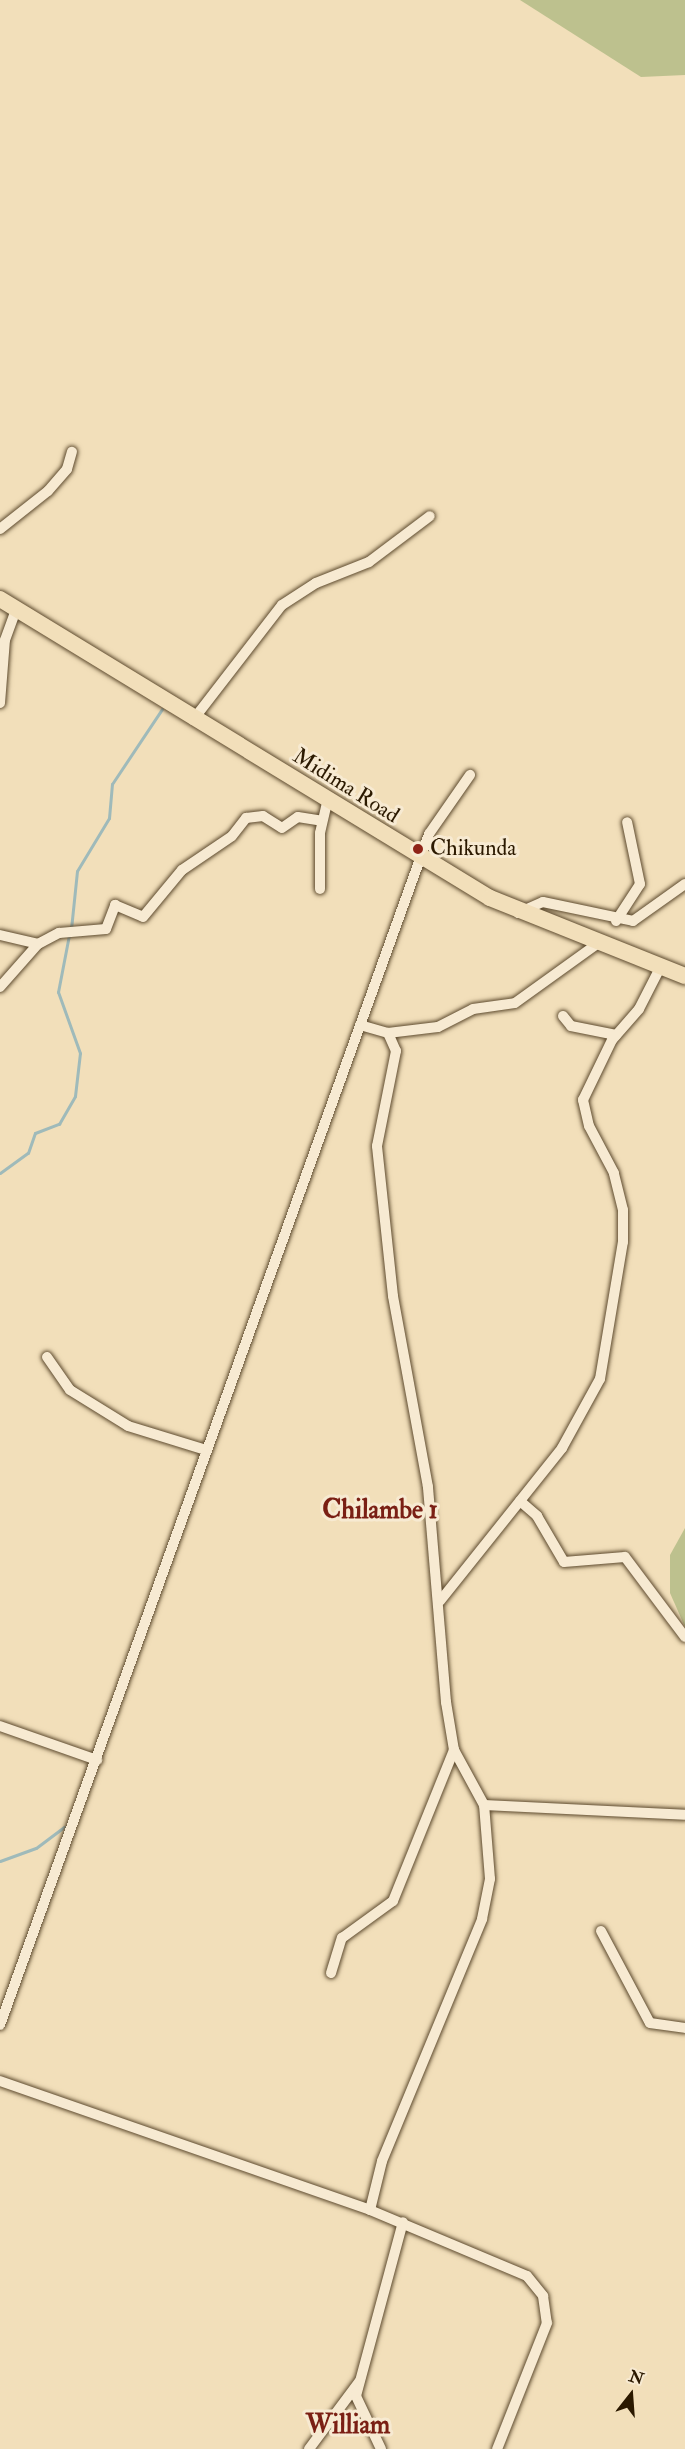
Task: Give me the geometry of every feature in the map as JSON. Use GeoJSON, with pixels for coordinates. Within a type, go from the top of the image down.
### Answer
{"type":"FeatureCollection","features":[{"type":"Feature","properties":{"kind":"main road","name":"Midima Road"},"geometry":{"type":"LineString","coordinates":[[0,599],[193,720],[328,799],[423,860],[518,913],[685,976]]}},
{"type":"Feature","properties":{"kind":"street"},"geometry":{"type":"LineString","coordinates":[[2,524],[48,491],[67,470],[72,452]]}},
{"type":"Feature","properties":{"kind":"street"},"geometry":{"type":"LineString","coordinates":[[193,720],[282,605],[316,583],[369,562],[430,516]]}},
{"type":"Feature","properties":{"kind":"street"},"geometry":{"type":"LineString","coordinates":[[0,703],[5,640],[16,609]]}},
{"type":"Feature","properties":{"kind":"street"},"geometry":{"type":"LineString","coordinates":[[0,2025],[26,1943],[76,1826],[206,1450],[435,822],[470,775]]}},
{"type":"Feature","properties":{"kind":"street"},"geometry":{"type":"LineString","coordinates":[[320,889],[322,821],[328,799]]}},
{"type":"Feature","properties":{"kind":"street"},"geometry":{"type":"LineString","coordinates":[[0,987],[38,944],[59,933],[105,929],[115,905],[143,917],[182,870],[231,836],[246,818],[263,816],[282,828],[298,817],[322,821]]}},
{"type":"Feature","properties":{"kind":"street"},"geometry":{"type":"LineString","coordinates":[[616,921],[640,885],[627,822]]}},
{"type":"Feature","properties":{"kind":"street"},"geometry":{"type":"LineString","coordinates":[[518,913],[543,902],[616,921],[645,916],[685,884]]}},
{"type":"Feature","properties":{"kind":"street"},"geometry":{"type":"LineString","coordinates":[[0,935],[38,944]]}},
{"type":"Feature","properties":{"kind":"street"},"geometry":{"type":"LineString","coordinates":[[360,1025],[388,1033],[438,1027],[473,1009],[526,998],[597,944]]}},
{"type":"Feature","properties":{"kind":"street"},"geometry":{"type":"LineString","coordinates":[[440,1601],[574,1429],[606,1355],[623,1210],[614,1173],[589,1126],[583,1100],[616,1035],[660,968]]}},
{"type":"Feature","properties":{"kind":"street"},"geometry":{"type":"LineString","coordinates":[[562,1016],[571,1026],[616,1035]]}},
{"type":"Feature","properties":{"kind":"street"},"geometry":{"type":"LineString","coordinates":[[370,2210],[382,2161],[482,1919],[490,1879],[484,1805],[454,1750],[428,1487],[393,1296],[378,1157],[396,1052],[388,1033]]}},
{"type":"Feature","properties":{"kind":"street"},"geometry":{"type":"LineString","coordinates":[[47,1357],[70,1390],[128,1426],[206,1450]]}},
{"type":"Feature","properties":{"kind":"street"},"geometry":{"type":"LineString","coordinates":[[520,1501],[537,1516],[564,1562],[625,1557],[685,1636]]}},
{"type":"Feature","properties":{"kind":"street"},"geometry":{"type":"LineString","coordinates":[[0,1726],[97,1760]]}},
{"type":"Feature","properties":{"kind":"street"},"geometry":{"type":"LineString","coordinates":[[331,1973],[342,1938],[393,1901],[454,1750]]}},
{"type":"Feature","properties":{"kind":"street"},"geometry":{"type":"LineString","coordinates":[[484,1805],[685,1815]]}},
{"type":"Feature","properties":{"kind":"street"},"geometry":{"type":"LineString","coordinates":[[601,1931],[650,2023],[685,2028]]}},
{"type":"Feature","properties":{"kind":"street"},"geometry":{"type":"LineString","coordinates":[[0,2082],[403,2222],[496,2260],[527,2276],[543,2296],[547,2323],[497,2449]]}},
{"type":"Feature","properties":{"kind":"street"},"geometry":{"type":"LineString","coordinates":[[381,2449],[358,2407],[358,2382],[403,2222]]}},
{"type":"Feature","properties":{"kind":"street"},"geometry":{"type":"LineString","coordinates":[[309,2449],[358,2382]]}},
{"type":"Feature","properties":{"kind":"green space"},"geometry":{"type":"Polygon","coordinates":[[[520,0],[685,0],[685,75],[641,77],[520,0]]]}},
{"type":"Feature","properties":{"kind":"green space"},"geometry":{"type":"Polygon","coordinates":[[[685,1528],[685,1627],[670,1593],[670,1555],[685,1528]]]}},
{"type":"Feature","properties":{"kind":"waterway"},"geometry":{"type":"LineString","coordinates":[[71,929],[77,871],[109,818],[112,784],[162,709]]}},
{"type":"Feature","properties":{"kind":"waterway"},"geometry":{"type":"LineString","coordinates":[[0,1173],[28,1153],[35,1133],[59,1124],[75,1096],[80,1053],[58,992],[69,935]]}},
{"type":"Feature","properties":{"kind":"waterway"},"geometry":{"type":"LineString","coordinates":[[0,1861],[36,1848],[64,1827]]}},
{"type":"Feature","properties":{"kind":"place","name":"Chikunda"},"geometry":{"type":"Point","coordinates":[418,849]}},
{"type":"Feature","properties":{"kind":"district","name":"Chilambe 1"},"geometry":{"type":"Point","coordinates":[380,1511]}},
{"type":"Feature","properties":{"kind":"district","name":"William"},"geometry":{"type":"Point","coordinates":[348,2426]}}]}
